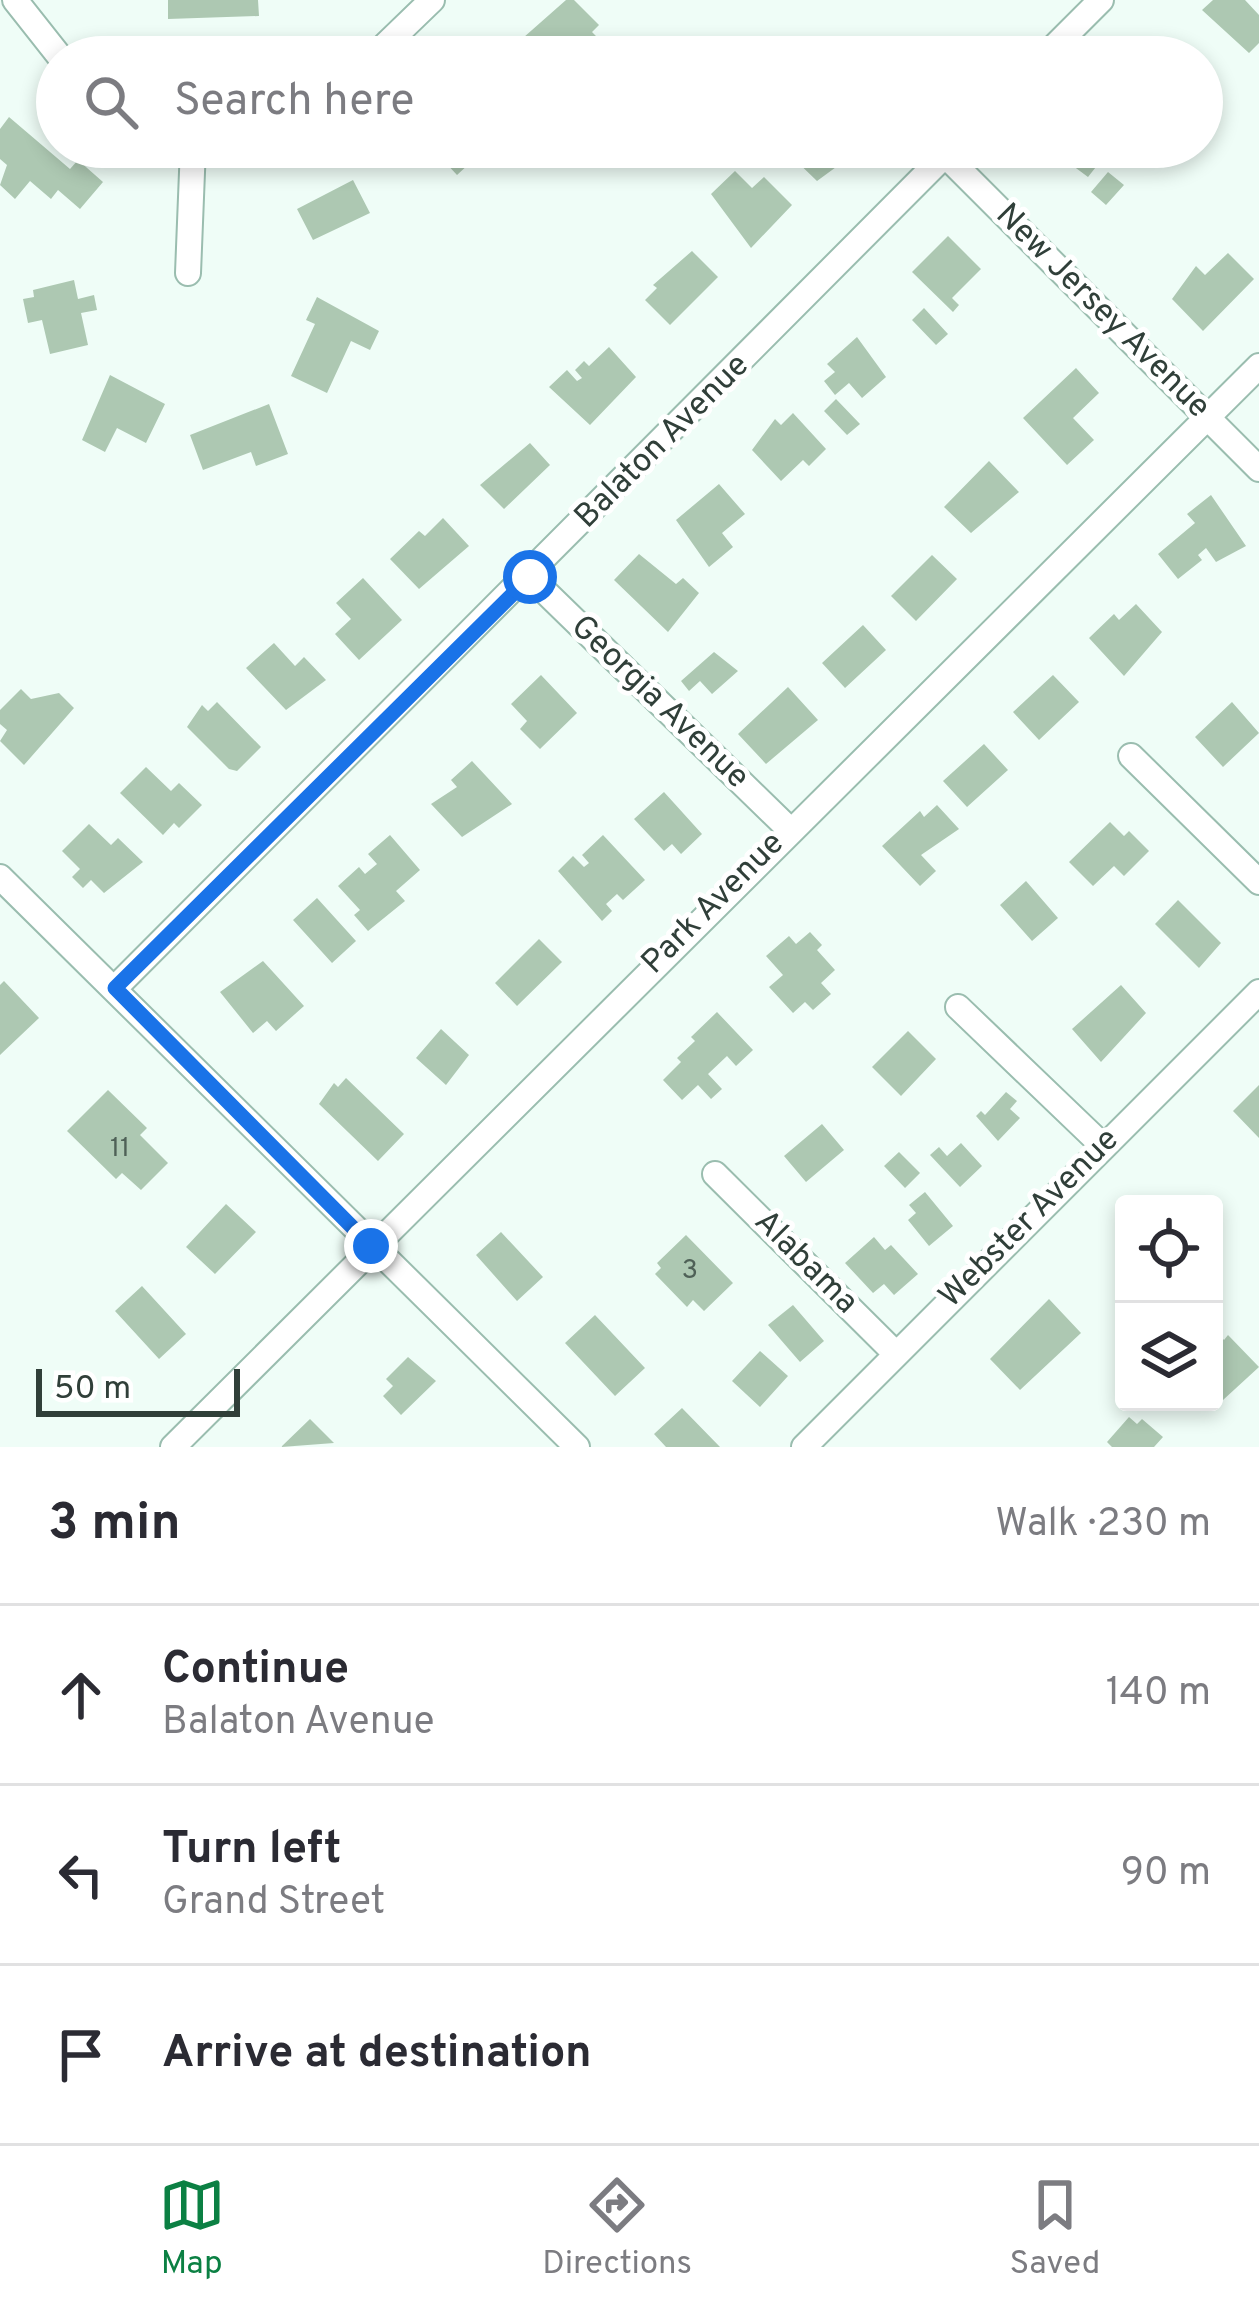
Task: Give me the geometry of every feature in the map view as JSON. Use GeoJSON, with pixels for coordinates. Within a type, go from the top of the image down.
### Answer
{"type":"FeatureCollection","features":[{"type":"Feature","properties":{"kind":"street"},"geometry":{"type":"LineString","coordinates":[[15,0],[43,36]]}},
{"type":"Feature","properties":{"kind":"street"},"geometry":{"type":"LineString","coordinates":[[395,36],[432,0]]}},
{"type":"Feature","properties":{"kind":"street"},"geometry":{"type":"LineString","coordinates":[[1065,36],[1102,0]]}},
{"type":"Feature","properties":{"kind":"street"},"geometry":{"type":"LineString","coordinates":[[188,273],[192,168]]}},
{"type":"Feature","properties":{"kind":"street","name":"Balaton Avenue"},"geometry":{"type":"LineString","coordinates":[[115,988],[530,577],[932,168]]}},
{"type":"Feature","properties":{"kind":"street","name":"New Jersey Avenue"},"geometry":{"type":"LineString","coordinates":[[965,168],[1259,469]]}},
{"type":"Feature","properties":{"kind":"street","name":"Park Avenue"},"geometry":{"type":"LineString","coordinates":[[173,1447],[1259,366]]}},
{"type":"Feature","properties":{"kind":"street","name":"Georgia Avenue"},"geometry":{"type":"LineString","coordinates":[[530,577],[789,829]]}},
{"type":"Feature","properties":{"kind":"street"},"geometry":{"type":"LineString","coordinates":[[1131,756],[1259,882]]}},
{"type":"Feature","properties":{"kind":"street"},"geometry":{"type":"LineString","coordinates":[[0,877],[578,1447]]}},
{"type":"Feature","properties":{"kind":"street","name":"Webster Avenue"},"geometry":{"type":"LineString","coordinates":[[804,1447],[1259,992]]}},
{"type":"Feature","properties":{"kind":"street"},"geometry":{"type":"LineString","coordinates":[[958,1007],[1103,1146]]}},
{"type":"Feature","properties":{"kind":"street","name":"Alabama"},"geometry":{"type":"LineString","coordinates":[[716,1174],[895,1353]]}},
{"type":"Feature","properties":{"kind":"building"},"geometry":{"type":"Polygon","coordinates":[[[168,0],[258,0],[259,16],[168,19],[168,0]]]}},
{"type":"Feature","properties":{"kind":"building"},"geometry":{"type":"Polygon","coordinates":[[[566,0],[574,0],[599,25],[592,32],[596,36],[525,36],[566,0]]]}},
{"type":"Feature","properties":{"kind":"building"},"geometry":{"type":"Polygon","coordinates":[[[1213,0],[1245,0],[1259,15],[1259,43],[1249,53],[1202,10],[1213,0]]]}},
{"type":"Feature","properties":{"kind":"building"},"geometry":{"type":"Polygon","coordinates":[[[9,117],[36,140],[36,168],[87,168],[103,182],[80,209],[58,190],[51,199],[30,181],[15,199],[0,185],[7,165],[0,159],[0,129],[9,117]]]}},
{"type":"Feature","properties":{"kind":"building"},"geometry":{"type":"Polygon","coordinates":[[[804,168],[835,168],[817,181],[804,168]]]}},
{"type":"Feature","properties":{"kind":"building"},"geometry":{"type":"Polygon","coordinates":[[[735,171],[752,188],[764,177],[792,205],[751,248],[711,194],[735,171]]]}},
{"type":"Feature","properties":{"kind":"building"},"geometry":{"type":"Polygon","coordinates":[[[1108,172],[1124,185],[1106,205],[1091,192],[1108,172]]]}},
{"type":"Feature","properties":{"kind":"building"},"geometry":{"type":"Polygon","coordinates":[[[353,180],[370,213],[313,240],[297,209],[353,180]]]}},
{"type":"Feature","properties":{"kind":"building"},"geometry":{"type":"Polygon","coordinates":[[[948,236],[981,269],[952,298],[959,305],[953,312],[912,272],[948,236]]]}},
{"type":"Feature","properties":{"kind":"building"},"geometry":{"type":"Polygon","coordinates":[[[692,251],[718,277],[670,325],[645,300],[657,288],[653,285],[692,251]]]}},
{"type":"Feature","properties":{"kind":"building"},"geometry":{"type":"Polygon","coordinates":[[[1228,253],[1254,279],[1203,331],[1172,299],[1196,266],[1205,275],[1228,253]]]}},
{"type":"Feature","properties":{"kind":"building"},"geometry":{"type":"Polygon","coordinates":[[[74,280],[78,299],[94,295],[97,310],[81,313],[88,345],[50,354],[42,320],[28,323],[23,299],[34,297],[33,290],[74,280]]]}},
{"type":"Feature","properties":{"kind":"building"},"geometry":{"type":"Polygon","coordinates":[[[317,297],[379,331],[370,350],[351,341],[327,393],[291,376],[315,324],[306,320],[317,297]]]}},
{"type":"Feature","properties":{"kind":"building"},"geometry":{"type":"Polygon","coordinates":[[[924,308],[948,334],[936,345],[912,320],[924,308]]]}},
{"type":"Feature","properties":{"kind":"building"},"geometry":{"type":"Polygon","coordinates":[[[857,337],[886,377],[862,398],[849,383],[835,395],[824,381],[835,372],[827,364],[857,337]]]}},
{"type":"Feature","properties":{"kind":"building"},"geometry":{"type":"Polygon","coordinates":[[[609,347],[636,377],[590,425],[549,387],[567,370],[577,381],[582,378],[575,370],[584,361],[589,366],[609,347]]]}},
{"type":"Feature","properties":{"kind":"building"},"geometry":{"type":"Polygon","coordinates":[[[1076,368],[1099,393],[1073,418],[1094,440],[1067,465],[1023,418],[1076,368]]]}},
{"type":"Feature","properties":{"kind":"building"},"geometry":{"type":"Polygon","coordinates":[[[110,375],[165,404],[146,443],[117,428],[105,452],[82,440],[110,375]]]}},
{"type":"Feature","properties":{"kind":"building"},"geometry":{"type":"Polygon","coordinates":[[[836,399],[860,424],[847,435],[824,411],[836,399]]]}},
{"type":"Feature","properties":{"kind":"building"},"geometry":{"type":"Polygon","coordinates":[[[269,404],[288,454],[256,466],[251,452],[203,470],[190,435],[269,404]]]}},
{"type":"Feature","properties":{"kind":"building"},"geometry":{"type":"Polygon","coordinates":[[[793,413],[826,449],[809,466],[803,460],[781,481],[752,450],[775,419],[781,425],[793,413]]]}},
{"type":"Feature","properties":{"kind":"building"},"geometry":{"type":"Polygon","coordinates":[[[530,443],[550,465],[504,509],[480,485],[530,443]]]}},
{"type":"Feature","properties":{"kind":"building"},"geometry":{"type":"Polygon","coordinates":[[[989,461],[1019,492],[971,533],[944,507],[989,461]]]}},
{"type":"Feature","properties":{"kind":"building"},"geometry":{"type":"Polygon","coordinates":[[[719,484],[745,514],[722,533],[733,547],[709,567],[676,520],[719,484]]]}},
{"type":"Feature","properties":{"kind":"building"},"geometry":{"type":"Polygon","coordinates":[[[1211,495],[1246,546],[1216,562],[1206,548],[1198,555],[1202,560],[1178,579],[1158,554],[1195,523],[1187,514],[1211,495]]]}},
{"type":"Feature","properties":{"kind":"building"},"geometry":{"type":"Polygon","coordinates":[[[443,518],[469,546],[419,589],[390,559],[419,531],[425,536],[443,518]]]}},
{"type":"Feature","properties":{"kind":"building"},"geometry":{"type":"Polygon","coordinates":[[[639,554],[676,584],[683,578],[699,593],[668,632],[614,580],[639,554]]]}},
{"type":"Feature","properties":{"kind":"building"},"geometry":{"type":"Polygon","coordinates":[[[932,555],[957,579],[916,621],[891,596],[932,555]]]}},
{"type":"Feature","properties":{"kind":"building"},"geometry":{"type":"Polygon","coordinates":[[[363,578],[402,620],[359,660],[335,634],[351,619],[336,603],[363,578]]]}},
{"type":"Feature","properties":{"kind":"building"},"geometry":{"type":"Polygon","coordinates":[[[1136,604],[1162,632],[1124,676],[1089,638],[1114,614],[1119,620],[1136,604]]]}},
{"type":"Feature","properties":{"kind":"building"},"geometry":{"type":"Polygon","coordinates":[[[863,625],[886,650],[845,688],[822,663],[863,625]]]}},
{"type":"Feature","properties":{"kind":"building"},"geometry":{"type":"Polygon","coordinates":[[[274,643],[295,666],[304,657],[326,680],[286,710],[246,668],[274,643]]]}},
{"type":"Feature","properties":{"kind":"building"},"geometry":{"type":"Polygon","coordinates":[[[714,652],[738,671],[712,694],[700,681],[689,691],[681,681],[714,652]]]}},
{"type":"Feature","properties":{"kind":"building"},"geometry":{"type":"Polygon","coordinates":[[[541,675],[577,713],[540,749],[520,729],[527,721],[511,704],[541,675]]]}},
{"type":"Feature","properties":{"kind":"building"},"geometry":{"type":"Polygon","coordinates":[[[1053,675],[1079,702],[1039,740],[1013,712],[1053,675]]]}},
{"type":"Feature","properties":{"kind":"building"},"geometry":{"type":"Polygon","coordinates":[[[788,687],[818,720],[766,764],[738,734],[788,687]]]}},
{"type":"Feature","properties":{"kind":"building"},"geometry":{"type":"Polygon","coordinates":[[[21,689],[31,699],[59,693],[74,708],[24,765],[0,741],[7,730],[0,724],[0,710],[21,689]]]}},
{"type":"Feature","properties":{"kind":"building"},"geometry":{"type":"Polygon","coordinates":[[[217,702],[261,747],[237,771],[229,769],[187,727],[202,705],[208,711],[217,702]]]}},
{"type":"Feature","properties":{"kind":"building"},"geometry":{"type":"Polygon","coordinates":[[[1232,702],[1259,733],[1223,767],[1195,737],[1232,702]]]}},
{"type":"Feature","properties":{"kind":"building"},"geometry":{"type":"Polygon","coordinates":[[[984,744],[1008,770],[967,807],[943,781],[984,744]]]}},
{"type":"Feature","properties":{"kind":"building"},"geometry":{"type":"Polygon","coordinates":[[[472,761],[512,804],[462,837],[431,804],[457,787],[451,780],[472,761]]]}},
{"type":"Feature","properties":{"kind":"building"},"geometry":{"type":"Polygon","coordinates":[[[146,767],[171,791],[179,783],[202,805],[179,828],[174,823],[163,835],[120,793],[146,767]]]}},
{"type":"Feature","properties":{"kind":"building"},"geometry":{"type":"Polygon","coordinates":[[[664,792],[702,834],[681,854],[672,844],[664,851],[634,819],[664,792]]]}},
{"type":"Feature","properties":{"kind":"building"},"geometry":{"type":"Polygon","coordinates":[[[937,805],[959,829],[921,855],[936,871],[920,886],[882,846],[920,811],[924,817],[937,805]]]}},
{"type":"Feature","properties":{"kind":"building"},"geometry":{"type":"Polygon","coordinates":[[[1110,822],[1124,836],[1129,831],[1149,851],[1124,876],[1114,866],[1093,886],[1069,862],[1110,822]]]}},
{"type":"Feature","properties":{"kind":"building"},"geometry":{"type":"Polygon","coordinates":[[[89,824],[111,845],[118,838],[143,862],[104,893],[91,880],[83,888],[72,877],[80,869],[62,851],[89,824]]]}},
{"type":"Feature","properties":{"kind":"building"},"geometry":{"type":"Polygon","coordinates":[[[390,835],[420,870],[396,891],[405,901],[368,931],[354,915],[360,910],[338,886],[359,867],[365,874],[377,864],[368,854],[390,835]]]}},
{"type":"Feature","properties":{"kind":"building"},"geometry":{"type":"Polygon","coordinates":[[[603,835],[645,880],[623,900],[617,894],[606,904],[612,911],[602,921],[558,871],[573,856],[584,867],[589,863],[582,855],[603,835]]]}},
{"type":"Feature","properties":{"kind":"building"},"geometry":{"type":"Polygon","coordinates":[[[1026,881],[1058,918],[1032,941],[1000,905],[1026,881]]]}},
{"type":"Feature","properties":{"kind":"building"},"geometry":{"type":"Polygon","coordinates":[[[317,898],[356,941],[332,963],[293,920],[317,898]]]}},
{"type":"Feature","properties":{"kind":"building"},"geometry":{"type":"Polygon","coordinates":[[[1178,900],[1221,943],[1199,968],[1155,924],[1178,900]]]}},
{"type":"Feature","properties":{"kind":"building"},"geometry":{"type":"Polygon","coordinates":[[[810,932],[822,945],[817,950],[835,970],[821,983],[831,994],[813,1010],[805,1002],[793,1013],[769,987],[783,975],[766,956],[789,936],[796,944],[810,932]]]}},
{"type":"Feature","properties":{"kind":"building"},"geometry":{"type":"Polygon","coordinates":[[[539,939],[562,962],[517,1006],[495,983],[539,939]]]}},
{"type":"Feature","properties":{"kind":"building"},"geometry":{"type":"Polygon","coordinates":[[[263,961],[304,1006],[276,1031],[267,1021],[253,1033],[220,992],[263,961]]]}},
{"type":"Feature","properties":{"kind":"building"},"geometry":{"type":"Polygon","coordinates":[[[4,981],[39,1018],[0,1055],[0,985],[4,981]]]}},
{"type":"Feature","properties":{"kind":"building"},"geometry":{"type":"Polygon","coordinates":[[[1121,985],[1146,1013],[1101,1062],[1072,1029],[1121,985]]]}},
{"type":"Feature","properties":{"kind":"building"},"geometry":{"type":"Polygon","coordinates":[[[717,1012],[753,1050],[736,1066],[727,1056],[708,1074],[722,1089],[711,1099],[698,1085],[682,1100],[663,1080],[695,1041],[691,1037],[717,1012]]]}},
{"type":"Feature","properties":{"kind":"building"},"geometry":{"type":"Polygon","coordinates":[[[441,1029],[469,1055],[446,1085],[416,1058],[441,1029]]]}},
{"type":"Feature","properties":{"kind":"building"},"geometry":{"type":"Polygon","coordinates":[[[908,1031],[936,1059],[901,1096],[872,1067],[908,1031]]]}},
{"type":"Feature","properties":{"kind":"building"},"geometry":{"type":"Polygon","coordinates":[[[346,1078],[404,1134],[378,1161],[319,1104],[334,1083],[338,1087],[346,1078]]]}},
{"type":"Feature","properties":{"kind":"building"},"geometry":{"type":"Polygon","coordinates":[[[1259,1085],[1259,1138],[1233,1111],[1259,1085]]]}},
{"type":"Feature","properties":{"kind":"building"},"geometry":{"type":"Polygon","coordinates":[[[108,1090],[147,1128],[140,1135],[168,1163],[141,1190],[122,1173],[116,1179],[67,1131],[108,1090]]]}},
{"type":"Feature","properties":{"kind":"building"},"geometry":{"type":"Polygon","coordinates":[[[1006,1092],[1017,1101],[1010,1109],[1020,1118],[998,1141],[976,1116],[981,1111],[985,1115],[1006,1092]]]}},
{"type":"Feature","properties":{"kind":"building"},"geometry":{"type":"Polygon","coordinates":[[[822,1124],[844,1150],[806,1182],[784,1156],[822,1124]]]}},
{"type":"Feature","properties":{"kind":"building"},"geometry":{"type":"Polygon","coordinates":[[[961,1143],[982,1166],[960,1187],[930,1155],[939,1147],[947,1156],[961,1143]]]}},
{"type":"Feature","properties":{"kind":"building"},"geometry":{"type":"Polygon","coordinates":[[[899,1152],[920,1173],[905,1188],[884,1166],[899,1152]]]}},
{"type":"Feature","properties":{"kind":"building"},"geometry":{"type":"Polygon","coordinates":[[[925,1192],[953,1226],[929,1246],[908,1220],[916,1213],[909,1205],[925,1192]]]}},
{"type":"Feature","properties":{"kind":"building"},"geometry":{"type":"Polygon","coordinates":[[[226,1204],[256,1232],[215,1274],[186,1247],[226,1204]]]}},
{"type":"Feature","properties":{"kind":"building"},"geometry":{"type":"Polygon","coordinates":[[[501,1232],[543,1277],[517,1301],[476,1255],[501,1232]]]}},
{"type":"Feature","properties":{"kind":"building"},"geometry":{"type":"Polygon","coordinates":[[[686,1235],[733,1283],[704,1311],[693,1300],[687,1307],[655,1274],[661,1268],[657,1263],[686,1235]]]}},
{"type":"Feature","properties":{"kind":"building"},"geometry":{"type":"Polygon","coordinates":[[[874,1237],[885,1250],[891,1245],[918,1274],[894,1295],[884,1284],[873,1293],[845,1263],[874,1237]]]}},
{"type":"Feature","properties":{"kind":"building"},"geometry":{"type":"Polygon","coordinates":[[[142,1286],[186,1334],[159,1359],[115,1311],[142,1286]]]}},
{"type":"Feature","properties":{"kind":"building"},"geometry":{"type":"Polygon","coordinates":[[[1049,1299],[1081,1333],[1020,1390],[990,1359],[1049,1299]]]}},
{"type":"Feature","properties":{"kind":"building"},"geometry":{"type":"Polygon","coordinates":[[[793,1305],[824,1341],[800,1362],[768,1325],[793,1305]]]}},
{"type":"Feature","properties":{"kind":"building"},"geometry":{"type":"Polygon","coordinates":[[[595,1315],[645,1368],[615,1396],[565,1343],[595,1315]]]}},
{"type":"Feature","properties":{"kind":"building"},"geometry":{"type":"Polygon","coordinates":[[[1228,1335],[1259,1367],[1223,1400],[1223,1339],[1228,1335]]]}},
{"type":"Feature","properties":{"kind":"building"},"geometry":{"type":"Polygon","coordinates":[[[760,1351],[788,1376],[760,1407],[732,1381],[760,1351]]]}},
{"type":"Feature","properties":{"kind":"building"},"geometry":{"type":"Polygon","coordinates":[[[408,1357],[436,1381],[401,1415],[383,1396],[393,1386],[386,1379],[408,1357]]]}},
{"type":"Feature","properties":{"kind":"building"},"geometry":{"type":"Polygon","coordinates":[[[682,1408],[720,1447],[666,1447],[654,1434],[682,1408]]]}},
{"type":"Feature","properties":{"kind":"building"},"geometry":{"type":"Polygon","coordinates":[[[1129,1417],[1137,1424],[1142,1419],[1163,1437],[1154,1447],[1112,1447],[1107,1442],[1129,1417]]]}},
{"type":"Feature","properties":{"kind":"building"},"geometry":{"type":"Polygon","coordinates":[[[310,1419],[334,1443],[281,1447],[310,1419]]]}},
{"type":"Feature","properties":{"kind":"route"},"geometry":{"type":"LineString","coordinates":[[371,1246],[115,988],[530,577]]}}]}
